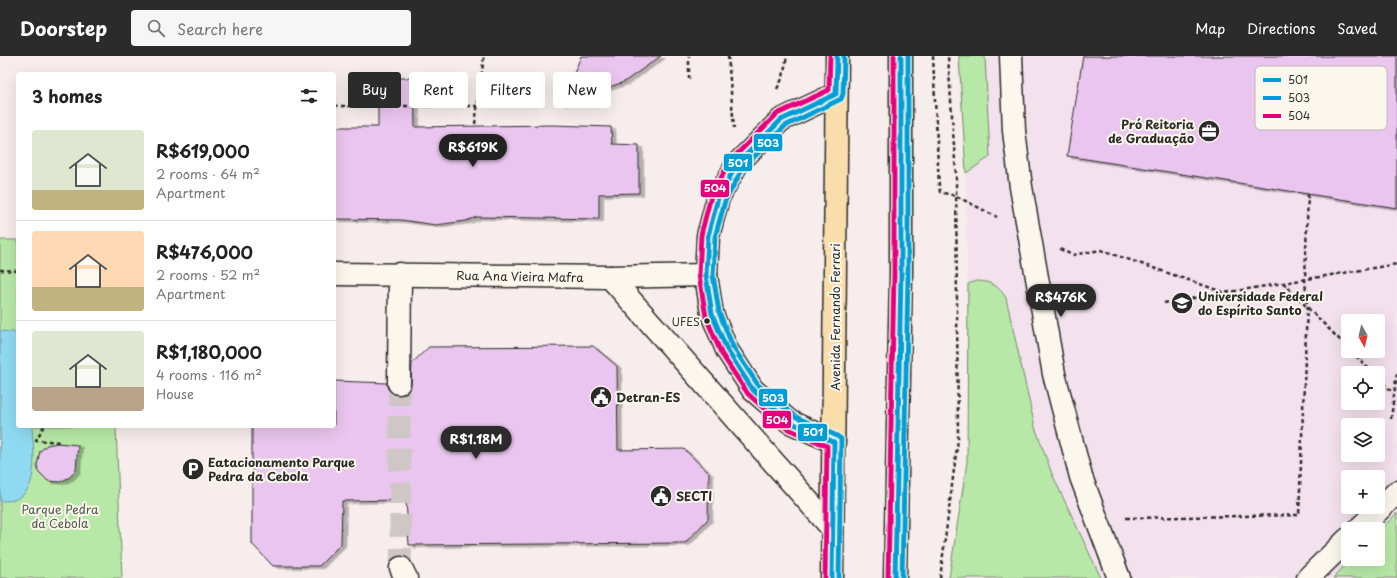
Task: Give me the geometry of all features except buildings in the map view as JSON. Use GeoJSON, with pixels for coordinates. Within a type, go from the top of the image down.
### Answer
{"type":"FeatureCollection","features":[{"type":"Feature","properties":{"kind":"main road","name":"Avenida Fernando Ferrari"},"geometry":{"type":"LineString","coordinates":[[832,578],[831,527],[834,442],[836,94],[838,56]]}},
{"type":"Feature","properties":{"kind":"main road"},"geometry":{"type":"LineString","coordinates":[[895,578],[901,274],[901,56]]}},
{"type":"Feature","properties":{"kind":"street"},"geometry":{"type":"LineString","coordinates":[[1011,56],[1014,131],[1028,232],[1054,374],[1068,431],[1096,519],[1119,578]]}},
{"type":"Feature","properties":{"kind":"street"},"geometry":{"type":"LineString","coordinates":[[834,442],[790,422],[753,390],[727,350],[712,314],[706,275],[708,236],[718,198],[737,164],[781,120],[836,94]]}},
{"type":"Feature","properties":{"kind":"street","name":"Rua Ana Vieira Mafra"},"geometry":{"type":"LineString","coordinates":[[336,274],[610,278],[706,275]]}},
{"type":"Feature","properties":{"kind":"street"},"geometry":{"type":"LineString","coordinates":[[399,383],[400,274]]}},
{"type":"Feature","properties":{"kind":"street"},"geometry":{"type":"LineString","coordinates":[[610,278],[831,527]]}},
{"type":"Feature","properties":{"kind":"street"},"geometry":{"type":"LineString","coordinates":[[1366,522],[1397,492]]}},
{"type":"Feature","properties":{"kind":"street"},"geometry":{"type":"LineString","coordinates":[[1308,578],[1341,546]]}},
{"type":"Feature","properties":{"kind":"path"},"geometry":{"type":"LineString","coordinates":[[482,72],[484,56]]}},
{"type":"Feature","properties":{"kind":"path"},"geometry":{"type":"LineString","coordinates":[[689,56],[689,79]]}},
{"type":"Feature","properties":{"kind":"path"},"geometry":{"type":"LineString","coordinates":[[728,56],[737,164]]}},
{"type":"Feature","properties":{"kind":"path"},"geometry":{"type":"LineString","coordinates":[[933,56],[939,187],[943,194],[956,196],[1028,232]]}},
{"type":"Feature","properties":{"kind":"path"},"geometry":{"type":"LineString","coordinates":[[940,578],[958,439],[956,196],[948,56]]}},
{"type":"Feature","properties":{"kind":"path"},"geometry":{"type":"LineString","coordinates":[[336,106],[476,106]]}},
{"type":"Feature","properties":{"kind":"path"},"geometry":{"type":"LineString","coordinates":[[475,124],[477,108]]}},
{"type":"Feature","properties":{"kind":"path"},"geometry":{"type":"LineString","coordinates":[[1096,519],[1299,515],[1307,306],[1305,279],[1308,194]]}},
{"type":"Feature","properties":{"kind":"path"},"geometry":{"type":"LineString","coordinates":[[1072,256],[1101,250],[1223,292]]}},
{"type":"Feature","properties":{"kind":"path"},"geometry":{"type":"LineString","coordinates":[[1164,303],[1397,264]]}},
{"type":"Feature","properties":{"kind":"path"},"geometry":{"type":"LineString","coordinates":[[0,270],[16,271]]}},
{"type":"Feature","properties":{"kind":"path"},"geometry":{"type":"LineString","coordinates":[[1283,283],[1341,341]]}},
{"type":"Feature","properties":{"kind":"path"},"geometry":{"type":"LineString","coordinates":[[1358,358],[1366,366]]}},
{"type":"Feature","properties":{"kind":"path"},"geometry":{"type":"LineString","coordinates":[[1391,419],[1397,372]]}},
{"type":"Feature","properties":{"kind":"path"},"geometry":{"type":"LineString","coordinates":[[1385,385],[1394,393]]}},
{"type":"Feature","properties":{"kind":"path"},"geometry":{"type":"LineString","coordinates":[[43,428],[36,440],[60,442]]}},
{"type":"Feature","properties":{"kind":"shaded area","name":"Universidade Federal do Espírito Santo"},"geometry":{"type":"Polygon","coordinates":[[[957,56],[1397,56],[1397,578],[949,578],[967,462],[966,173],[957,56]]]}},
{"type":"Feature","properties":{"kind":"green space"},"geometry":{"type":"Polygon","coordinates":[[[959,56],[985,56],[990,157],[966,173],[959,56]]]}},
{"type":"Feature","properties":{"kind":"green space","name":"Parque Pedra da Cebola"},"geometry":{"type":"Polygon","coordinates":[[[0,240],[16,240],[16,428],[116,428],[122,578],[0,578],[0,240]]]}},
{"type":"Feature","properties":{"kind":"green space"},"geometry":{"type":"Polygon","coordinates":[[[976,281],[994,285],[1006,298],[1035,427],[1052,474],[1101,578],[949,578],[967,462],[968,284],[976,281]]]}},
{"type":"Feature","properties":{"kind":"green space"},"geometry":{"type":"Polygon","coordinates":[[[1397,513],[1397,578],[1333,578],[1344,566],[1385,566],[1385,525],[1397,513]]]}},
{"type":"Feature","properties":{"kind":"water"},"geometry":{"type":"Polygon","coordinates":[[[0,331],[13,332],[16,334],[16,428],[32,428],[34,466],[30,485],[25,493],[16,499],[0,501],[0,331]]]}},
{"type":"Feature","properties":{"kind":"tunnel"},"geometry":{"type":"LineString","coordinates":[[399,383],[401,568]]}},
{"type":"Feature","properties":{"kind":"transit line","name":"504"},"geometry":{"type":"LineString","coordinates":[[825,578],[827,446],[786,428],[748,394],[721,353],[706,317],[699,275],[701,235],[711,196],[731,160],[777,114],[829,90],[830,56]]}},
{"type":"Feature","properties":{"kind":"transit line","name":"501"},"geometry":{"type":"LineString","coordinates":[[832,578],[834,442],[790,422],[753,390],[727,350],[712,314],[706,275],[708,236],[718,198],[737,164],[781,120],[836,94],[837,56]]}},
{"type":"Feature","properties":{"kind":"transit line","name":"503"},"geometry":{"type":"LineString","coordinates":[[839,578],[841,439],[794,416],[758,385],[733,347],[719,312],[713,275],[715,237],[725,201],[743,168],[785,126],[841,99],[843,94],[844,56]]}},
{"type":"Feature","properties":{"kind":"transit line","name":"504"},"geometry":{"type":"LineString","coordinates":[[888,578],[894,274],[894,56]]}},
{"type":"Feature","properties":{"kind":"transit line","name":"501"},"geometry":{"type":"LineString","coordinates":[[895,578],[901,274],[901,56]]}},
{"type":"Feature","properties":{"kind":"transit line","name":"503"},"geometry":{"type":"LineString","coordinates":[[902,578],[908,274],[908,56]]}},
{"type":"Feature","properties":{"kind":"place","name":"Pró Reitoria de Graduação"},"geometry":{"type":"Point","coordinates":[1209,131]}},
{"type":"Feature","properties":{"kind":"place","name":"Universidade Federal do Espírito Santo"},"geometry":{"type":"Point","coordinates":[1182,303]}},
{"type":"Feature","properties":{"kind":"place","name":"UFES"},"geometry":{"type":"Point","coordinates":[707,321]}},
{"type":"Feature","properties":{"kind":"place","name":"Detran-ES"},"geometry":{"type":"Point","coordinates":[601,397]}},
{"type":"Feature","properties":{"kind":"place","name":"Eatacionamento Parque Pedra da Cebola"},"geometry":{"type":"Point","coordinates":[193,469]}},
{"type":"Feature","properties":{"kind":"place","name":"SECTI"},"geometry":{"type":"Point","coordinates":[661,496]}}]}
